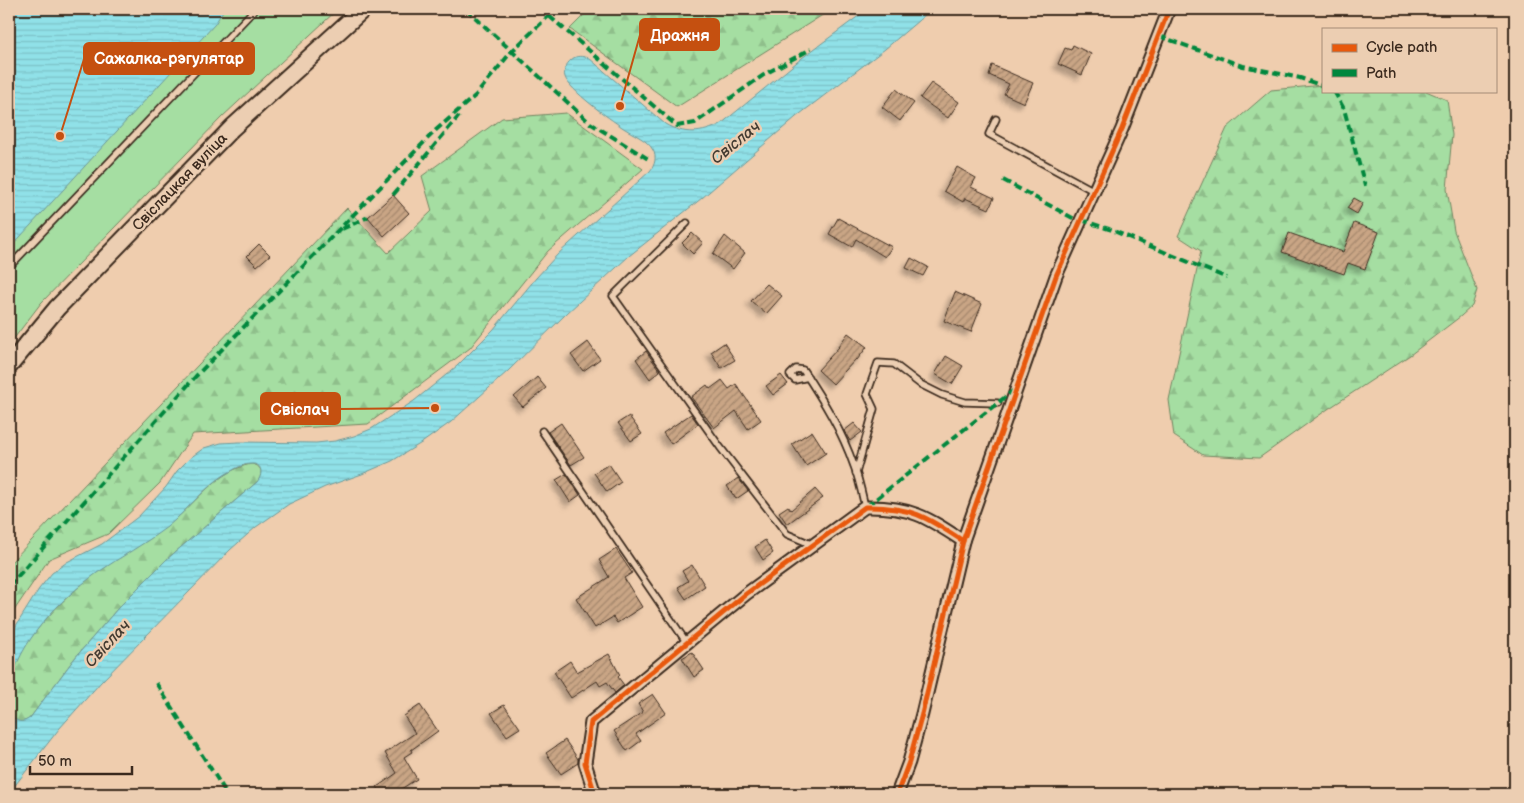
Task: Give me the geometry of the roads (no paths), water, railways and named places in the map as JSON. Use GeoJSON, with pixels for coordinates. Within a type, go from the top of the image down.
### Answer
{"type":"FeatureCollection","features":[{"type":"Feature","properties":{"kind":"main road","name":"Свіслацкая вуліца"},"geometry":{"type":"LineString","coordinates":[[9,366],[58,308],[232,128],[362,9]]}},
{"type":"Feature","properties":{"kind":"street"},"geometry":{"type":"LineString","coordinates":[[897,794],[909,762],[920,722],[963,541],[1056,276],[1122,129],[1169,9]]}},
{"type":"Feature","properties":{"kind":"street"},"geometry":{"type":"LineString","coordinates":[[595,794],[585,764],[591,722],[746,594],[865,508],[886,507],[907,510],[933,522],[963,541]]}},
{"type":"Feature","properties":{"kind":"lane"},"geometry":{"type":"LineString","coordinates":[[9,267],[255,9]]}},
{"type":"Feature","properties":{"kind":"lane"},"geometry":{"type":"LineString","coordinates":[[996,119],[989,134],[1094,191]]}},
{"type":"Feature","properties":{"kind":"lane"},"geometry":{"type":"LineString","coordinates":[[687,222],[613,296],[720,447],[787,534],[813,545]]}},
{"type":"Feature","properties":{"kind":"lane"},"geometry":{"type":"LineString","coordinates":[[856,473],[874,409],[867,394],[878,362],[894,364],[920,384],[942,395],[965,402],[998,403]]}},
{"type":"Feature","properties":{"kind":"lane"},"geometry":{"type":"LineString","coordinates":[[808,377],[835,422],[856,473],[865,508]]}},
{"type":"Feature","properties":{"kind":"lane"},"geometry":{"type":"LineString","coordinates":[[542,431],[687,643]]}},
{"type":"Feature","properties":{"kind":"water"},"geometry":{"type":"Polygon","coordinates":[[[9,9],[224,9],[215,24],[9,249],[9,9]]]}},
{"type":"Feature","properties":{"kind":"water","name":"Свіслач"},"geometry":{"type":"Polygon","coordinates":[[[868,9],[932,9],[885,49],[796,117],[702,198],[629,256],[508,371],[451,422],[392,461],[325,487],[289,504],[256,527],[230,550],[101,682],[59,729],[9,793],[9,705],[13,717],[18,721],[25,721],[30,718],[74,659],[118,608],[166,560],[257,482],[261,473],[260,467],[255,464],[246,465],[224,475],[206,489],[167,527],[97,573],[69,596],[42,623],[31,638],[14,671],[9,688],[9,641],[17,624],[39,589],[52,573],[67,562],[102,544],[139,516],[166,487],[177,471],[204,448],[221,443],[239,442],[316,443],[335,441],[371,429],[414,401],[457,366],[493,330],[558,254],[650,171],[655,158],[650,146],[600,111],[568,83],[564,72],[571,60],[579,56],[589,58],[672,128],[693,132],[707,130],[721,124],[802,58],[868,9]]]}},
{"type":"Feature","properties":{"kind":"place","name":"Дражня"},"geometry":{"type":"Point","coordinates":[620,106]}},
{"type":"Feature","properties":{"kind":"place","name":"Сажалка-рэгулятар"},"geometry":{"type":"Point","coordinates":[60,136]}},
{"type":"Feature","properties":{"kind":"place","name":"Свіслач"},"geometry":{"type":"Point","coordinates":[435,408]}}]}
